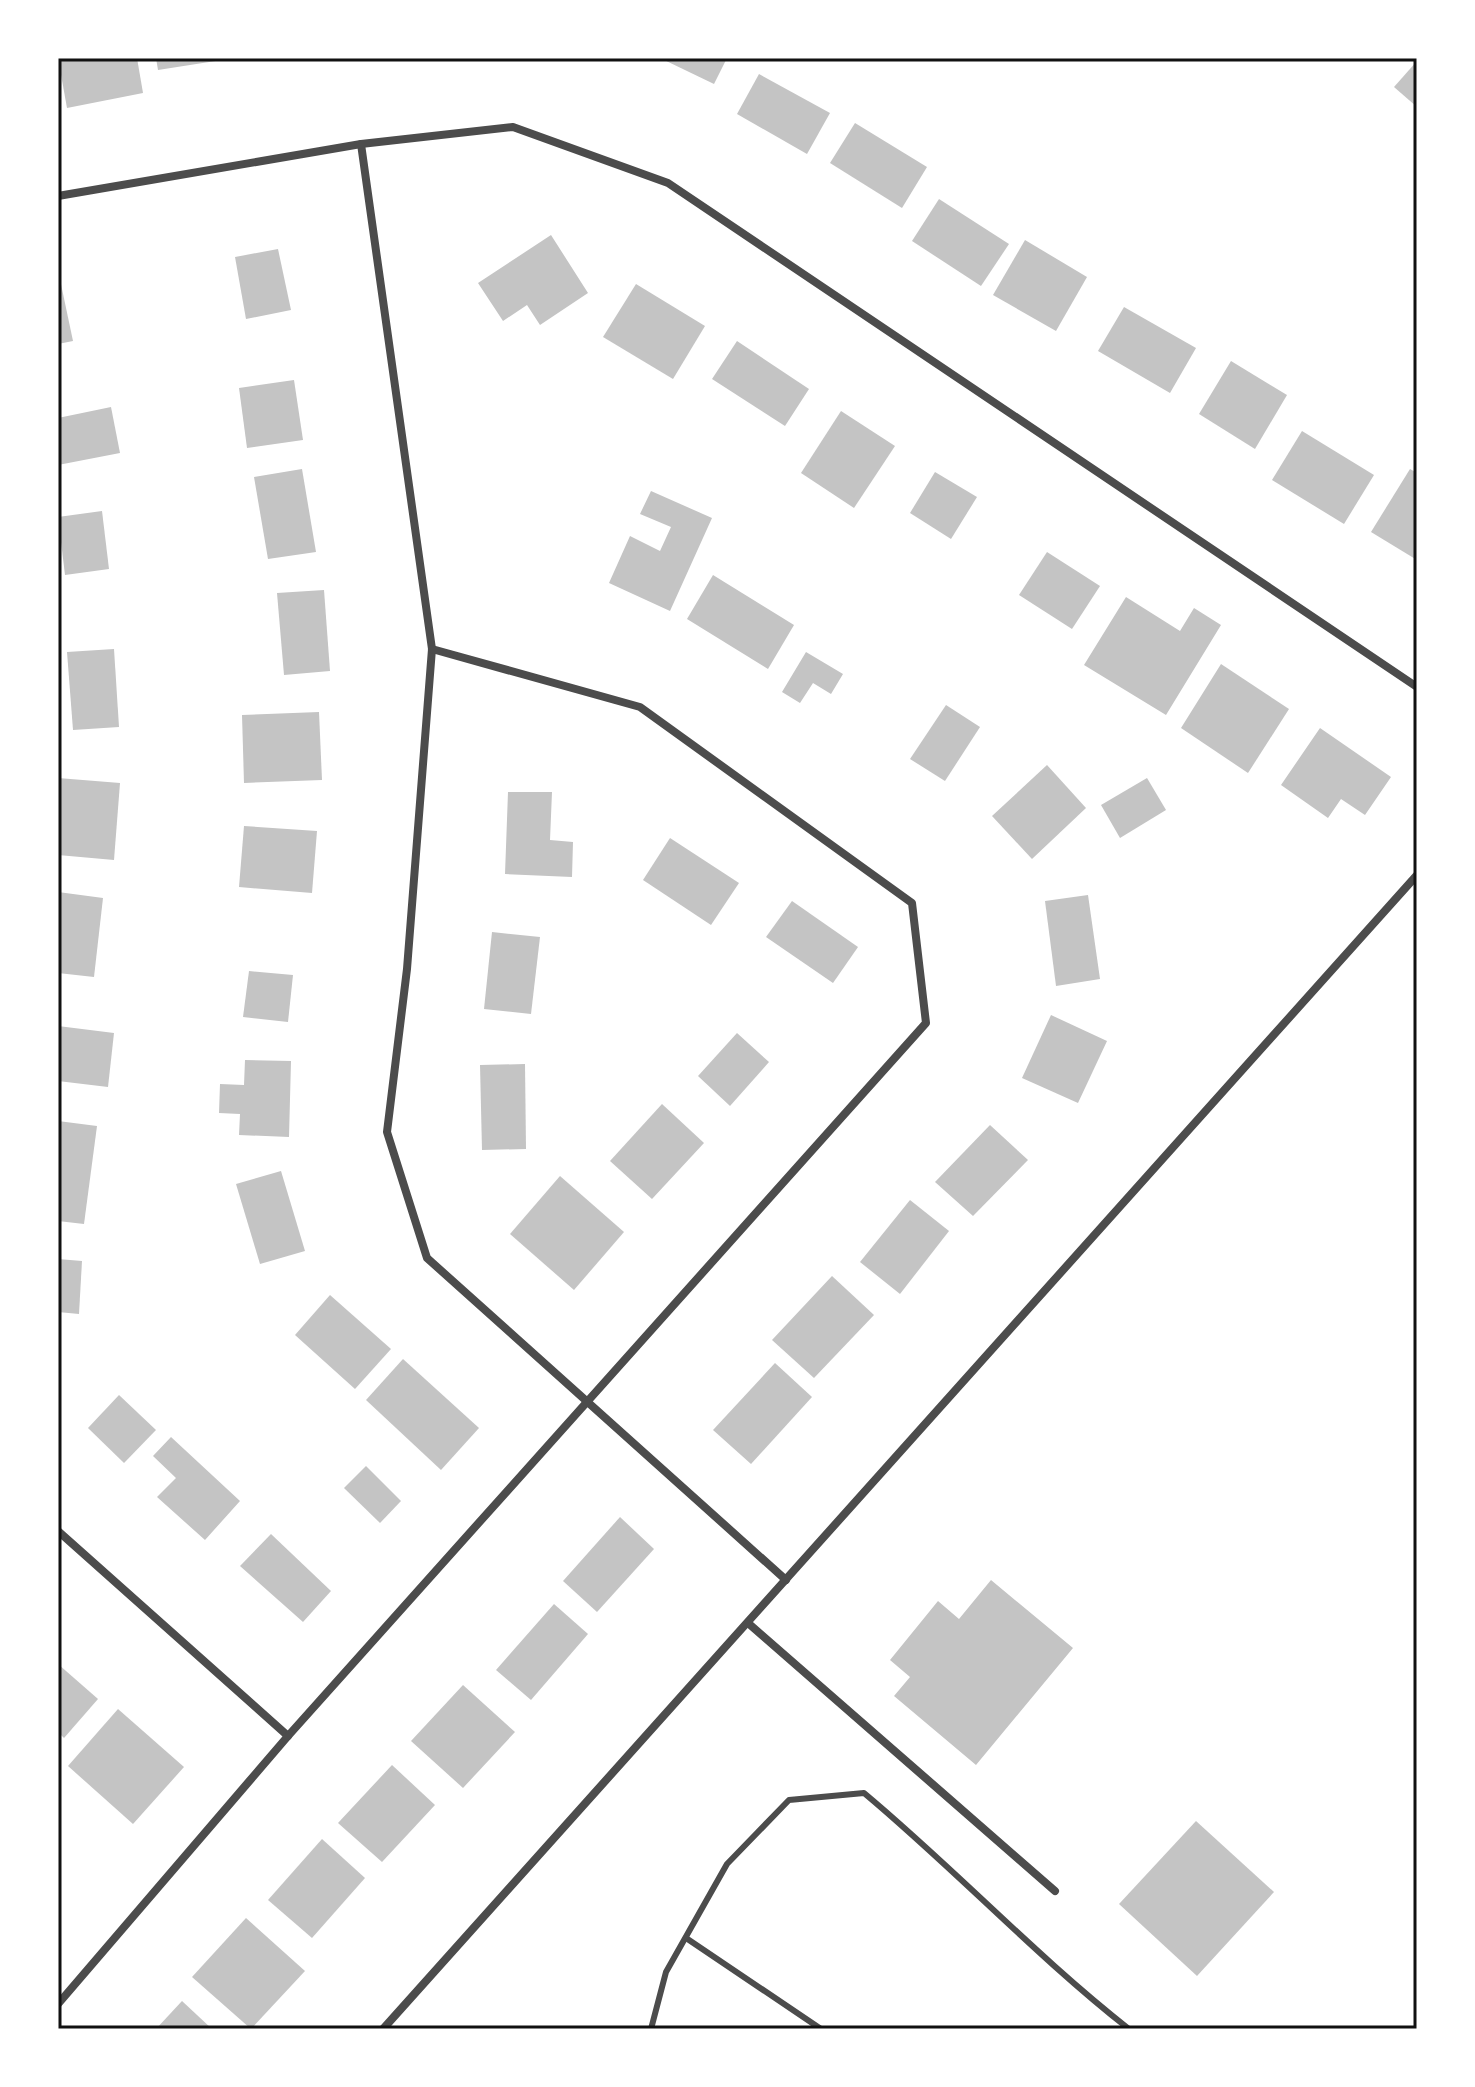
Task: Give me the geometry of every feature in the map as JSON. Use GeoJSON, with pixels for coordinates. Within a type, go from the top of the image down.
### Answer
{"type":"FeatureCollection","features":[{"type":"Feature","properties":{"kind":"street"},"geometry":{"type":"LineString","coordinates":[[58,196],[361,144],[513,127],[668,183],[1417,687]]}},
{"type":"Feature","properties":{"kind":"street"},"geometry":{"type":"LineString","coordinates":[[361,144],[432,649],[407,969],[387,1132],[427,1258],[786,1580]]}},
{"type":"Feature","properties":{"kind":"street"},"geometry":{"type":"LineString","coordinates":[[58,2004],[288,1736],[926,1023],[912,903],[640,707],[432,649]]}},
{"type":"Feature","properties":{"kind":"street"},"geometry":{"type":"LineString","coordinates":[[383,2029],[1417,875]]}},
{"type":"Feature","properties":{"kind":"street"},"geometry":{"type":"LineString","coordinates":[[58,1531],[288,1736]]}},
{"type":"Feature","properties":{"kind":"street"},"geometry":{"type":"LineString","coordinates":[[748,1623],[1055,1891]]}},
{"type":"Feature","properties":{"kind":"lane"},"geometry":{"type":"LineString","coordinates":[[651,2029],[666,1972],[727,1864],[789,1800],[864,1793],[1129,2029]]}},
{"type":"Feature","properties":{"kind":"lane"},"geometry":{"type":"LineString","coordinates":[[686,1938],[821,2029]]}},
{"type":"Feature","properties":{"kind":"building"},"geometry":{"type":"Polygon","coordinates":[[[58,58],[137,58],[143,93],[67,108],[58,58]]]}},
{"type":"Feature","properties":{"kind":"building"},"geometry":{"type":"Polygon","coordinates":[[[156,58],[222,58],[222,60],[158,70],[156,58]]]}},
{"type":"Feature","properties":{"kind":"building"},"geometry":{"type":"Polygon","coordinates":[[[660,58],[727,58],[714,84],[660,58]]]}},
{"type":"Feature","properties":{"kind":"building"},"geometry":{"type":"Polygon","coordinates":[[[1417,61],[1417,107],[1394,87],[1417,61]]]}},
{"type":"Feature","properties":{"kind":"building"},"geometry":{"type":"Polygon","coordinates":[[[759,74],[830,113],[807,154],[737,114],[759,74]]]}},
{"type":"Feature","properties":{"kind":"building"},"geometry":{"type":"Polygon","coordinates":[[[855,123],[927,167],[902,208],[830,163],[855,123]]]}},
{"type":"Feature","properties":{"kind":"building"},"geometry":{"type":"Polygon","coordinates":[[[939,199],[1009,244],[981,286],[912,241],[939,199]]]}},
{"type":"Feature","properties":{"kind":"building"},"geometry":{"type":"Polygon","coordinates":[[[551,235],[588,293],[540,325],[527,305],[503,321],[478,283],[551,235]]]}},
{"type":"Feature","properties":{"kind":"building"},"geometry":{"type":"Polygon","coordinates":[[[1025,240],[1087,277],[1056,331],[993,295],[1025,240]]]}},
{"type":"Feature","properties":{"kind":"building"},"geometry":{"type":"Polygon","coordinates":[[[278,249],[291,310],[246,319],[235,257],[278,249]]]}},
{"type":"Feature","properties":{"kind":"building"},"geometry":{"type":"Polygon","coordinates":[[[58,270],[73,341],[58,344],[58,270]]]}},
{"type":"Feature","properties":{"kind":"building"},"geometry":{"type":"Polygon","coordinates":[[[636,284],[705,326],[673,379],[603,337],[636,284]]]}},
{"type":"Feature","properties":{"kind":"building"},"geometry":{"type":"Polygon","coordinates":[[[1124,307],[1196,348],[1170,393],[1098,351],[1124,307]]]}},
{"type":"Feature","properties":{"kind":"building"},"geometry":{"type":"Polygon","coordinates":[[[737,341],[809,389],[785,426],[712,379],[737,341]]]}},
{"type":"Feature","properties":{"kind":"building"},"geometry":{"type":"Polygon","coordinates":[[[1231,361],[1287,395],[1255,449],[1199,414],[1231,361]]]}},
{"type":"Feature","properties":{"kind":"building"},"geometry":{"type":"Polygon","coordinates":[[[294,380],[303,440],[247,448],[239,388],[294,380]]]}},
{"type":"Feature","properties":{"kind":"building"},"geometry":{"type":"Polygon","coordinates":[[[111,407],[120,453],[58,465],[58,418],[111,407]]]}},
{"type":"Feature","properties":{"kind":"building"},"geometry":{"type":"Polygon","coordinates":[[[841,411],[895,446],[854,508],[801,473],[841,411]]]}},
{"type":"Feature","properties":{"kind":"building"},"geometry":{"type":"Polygon","coordinates":[[[1302,431],[1374,475],[1344,524],[1272,480],[1302,431]]]}},
{"type":"Feature","properties":{"kind":"building"},"geometry":{"type":"Polygon","coordinates":[[[302,469],[316,552],[268,559],[254,477],[302,469]]]}},
{"type":"Feature","properties":{"kind":"building"},"geometry":{"type":"Polygon","coordinates":[[[1410,469],[1417,473],[1417,560],[1371,532],[1410,469]]]}},
{"type":"Feature","properties":{"kind":"building"},"geometry":{"type":"Polygon","coordinates":[[[935,472],[977,497],[951,539],[910,513],[935,472]]]}},
{"type":"Feature","properties":{"kind":"building"},"geometry":{"type":"Polygon","coordinates":[[[651,491],[712,518],[670,611],[609,583],[630,536],[660,551],[671,527],[640,514],[651,491]]]}},
{"type":"Feature","properties":{"kind":"building"},"geometry":{"type":"Polygon","coordinates":[[[102,511],[109,569],[65,575],[58,517],[102,511]]]}},
{"type":"Feature","properties":{"kind":"building"},"geometry":{"type":"Polygon","coordinates":[[[1047,552],[1100,586],[1072,629],[1019,595],[1047,552]]]}},
{"type":"Feature","properties":{"kind":"building"},"geometry":{"type":"Polygon","coordinates":[[[713,575],[794,625],[768,669],[687,619],[713,575]]]}},
{"type":"Feature","properties":{"kind":"building"},"geometry":{"type":"Polygon","coordinates":[[[324,590],[330,671],[284,675],[277,593],[324,590]]]}},
{"type":"Feature","properties":{"kind":"building"},"geometry":{"type":"Polygon","coordinates":[[[1126,597],[1180,631],[1194,608],[1221,625],[1166,715],[1084,665],[1126,597]]]}},
{"type":"Feature","properties":{"kind":"building"},"geometry":{"type":"Polygon","coordinates":[[[114,649],[119,727],[73,730],[67,652],[114,649]]]}},
{"type":"Feature","properties":{"kind":"building"},"geometry":{"type":"Polygon","coordinates":[[[806,652],[843,674],[831,694],[813,683],[800,703],[782,692],[806,652]]]}},
{"type":"Feature","properties":{"kind":"building"},"geometry":{"type":"Polygon","coordinates":[[[1221,664],[1289,709],[1248,773],[1181,728],[1221,664]]]}},
{"type":"Feature","properties":{"kind":"building"},"geometry":{"type":"Polygon","coordinates":[[[946,705],[980,727],[945,781],[910,759],[946,705]]]}},
{"type":"Feature","properties":{"kind":"building"},"geometry":{"type":"Polygon","coordinates":[[[319,712],[322,780],[244,783],[242,715],[319,712]]]}},
{"type":"Feature","properties":{"kind":"building"},"geometry":{"type":"Polygon","coordinates":[[[1320,728],[1391,777],[1365,815],[1341,799],[1328,818],[1281,785],[1320,728]]]}},
{"type":"Feature","properties":{"kind":"building"},"geometry":{"type":"Polygon","coordinates":[[[1047,765],[1086,808],[1032,859],[992,816],[1047,765]]]}},
{"type":"Feature","properties":{"kind":"building"},"geometry":{"type":"Polygon","coordinates":[[[58,778],[120,783],[114,860],[58,855],[58,778]]]}},
{"type":"Feature","properties":{"kind":"building"},"geometry":{"type":"Polygon","coordinates":[[[1147,778],[1166,810],[1120,838],[1101,805],[1147,778]]]}},
{"type":"Feature","properties":{"kind":"building"},"geometry":{"type":"Polygon","coordinates":[[[508,792],[552,792],[550,840],[573,842],[572,877],[505,874],[508,792]]]}},
{"type":"Feature","properties":{"kind":"building"},"geometry":{"type":"Polygon","coordinates":[[[244,826],[317,831],[312,893],[239,887],[244,826]]]}},
{"type":"Feature","properties":{"kind":"building"},"geometry":{"type":"Polygon","coordinates":[[[670,838],[739,883],[711,925],[643,880],[670,838]]]}},
{"type":"Feature","properties":{"kind":"building"},"geometry":{"type":"Polygon","coordinates":[[[58,892],[103,898],[94,977],[58,973],[58,892]]]}},
{"type":"Feature","properties":{"kind":"building"},"geometry":{"type":"Polygon","coordinates":[[[1088,895],[1100,979],[1056,986],[1045,901],[1088,895]]]}},
{"type":"Feature","properties":{"kind":"building"},"geometry":{"type":"Polygon","coordinates":[[[792,901],[858,947],[833,983],[766,937],[792,901]]]}},
{"type":"Feature","properties":{"kind":"building"},"geometry":{"type":"Polygon","coordinates":[[[492,932],[540,937],[531,1014],[484,1009],[492,932]]]}},
{"type":"Feature","properties":{"kind":"building"},"geometry":{"type":"Polygon","coordinates":[[[249,971],[293,975],[288,1022],[243,1017],[249,971]]]}},
{"type":"Feature","properties":{"kind":"building"},"geometry":{"type":"Polygon","coordinates":[[[1051,1015],[1107,1041],[1078,1103],[1022,1078],[1051,1015]]]}},
{"type":"Feature","properties":{"kind":"building"},"geometry":{"type":"Polygon","coordinates":[[[58,1026],[114,1033],[108,1087],[58,1081],[58,1026]]]}},
{"type":"Feature","properties":{"kind":"building"},"geometry":{"type":"Polygon","coordinates":[[[737,1033],[769,1062],[730,1106],[698,1076],[737,1033]]]}},
{"type":"Feature","properties":{"kind":"building"},"geometry":{"type":"Polygon","coordinates":[[[245,1060],[291,1061],[289,1137],[239,1135],[240,1114],[219,1113],[220,1084],[244,1085],[245,1060]]]}},
{"type":"Feature","properties":{"kind":"building"},"geometry":{"type":"Polygon","coordinates":[[[525,1064],[526,1149],[482,1150],[480,1065],[525,1064]]]}},
{"type":"Feature","properties":{"kind":"building"},"geometry":{"type":"Polygon","coordinates":[[[662,1104],[704,1143],[652,1199],[610,1161],[662,1104]]]}},
{"type":"Feature","properties":{"kind":"building"},"geometry":{"type":"Polygon","coordinates":[[[58,1121],[97,1126],[84,1224],[58,1221],[58,1121]]]}},
{"type":"Feature","properties":{"kind":"building"},"geometry":{"type":"Polygon","coordinates":[[[990,1125],[1028,1160],[973,1216],[935,1182],[990,1125]]]}},
{"type":"Feature","properties":{"kind":"building"},"geometry":{"type":"Polygon","coordinates":[[[281,1171],[305,1251],[260,1264],[236,1184],[281,1171]]]}},
{"type":"Feature","properties":{"kind":"building"},"geometry":{"type":"Polygon","coordinates":[[[560,1176],[624,1232],[574,1290],[510,1234],[560,1176]]]}},
{"type":"Feature","properties":{"kind":"building"},"geometry":{"type":"Polygon","coordinates":[[[910,1200],[949,1231],[900,1294],[860,1262],[910,1200]]]}},
{"type":"Feature","properties":{"kind":"building"},"geometry":{"type":"Polygon","coordinates":[[[58,1259],[82,1261],[79,1314],[58,1312],[58,1259]]]}},
{"type":"Feature","properties":{"kind":"building"},"geometry":{"type":"Polygon","coordinates":[[[832,1276],[874,1315],[814,1378],[772,1340],[832,1276]]]}},
{"type":"Feature","properties":{"kind":"building"},"geometry":{"type":"Polygon","coordinates":[[[330,1295],[391,1349],[355,1389],[295,1335],[330,1295]]]}},
{"type":"Feature","properties":{"kind":"building"},"geometry":{"type":"Polygon","coordinates":[[[403,1359],[479,1428],[441,1470],[366,1400],[403,1359]]]}},
{"type":"Feature","properties":{"kind":"building"},"geometry":{"type":"Polygon","coordinates":[[[775,1363],[812,1397],[751,1464],[713,1430],[775,1363]]]}},
{"type":"Feature","properties":{"kind":"building"},"geometry":{"type":"Polygon","coordinates":[[[119,1395],[156,1430],[124,1463],[88,1428],[119,1395]]]}},
{"type":"Feature","properties":{"kind":"building"},"geometry":{"type":"Polygon","coordinates":[[[171,1437],[240,1501],[205,1540],[157,1497],[176,1478],[153,1456],[171,1437]]]}},
{"type":"Feature","properties":{"kind":"building"},"geometry":{"type":"Polygon","coordinates":[[[366,1466],[401,1501],[380,1523],[344,1488],[366,1466]]]}},
{"type":"Feature","properties":{"kind":"building"},"geometry":{"type":"Polygon","coordinates":[[[620,1517],[654,1549],[597,1612],[563,1581],[620,1517]]]}},
{"type":"Feature","properties":{"kind":"building"},"geometry":{"type":"Polygon","coordinates":[[[271,1534],[331,1591],[303,1622],[240,1566],[271,1534]]]}},
{"type":"Feature","properties":{"kind":"building"},"geometry":{"type":"Polygon","coordinates":[[[991,1580],[1073,1648],[976,1765],[894,1696],[910,1677],[890,1660],[938,1601],[959,1619],[991,1580]]]}},
{"type":"Feature","properties":{"kind":"building"},"geometry":{"type":"Polygon","coordinates":[[[554,1604],[588,1634],[531,1700],[496,1670],[554,1604]]]}},
{"type":"Feature","properties":{"kind":"building"},"geometry":{"type":"Polygon","coordinates":[[[58,1664],[98,1699],[64,1738],[58,1732],[58,1664]]]}},
{"type":"Feature","properties":{"kind":"building"},"geometry":{"type":"Polygon","coordinates":[[[463,1685],[515,1732],[463,1788],[411,1741],[463,1685]]]}},
{"type":"Feature","properties":{"kind":"building"},"geometry":{"type":"Polygon","coordinates":[[[118,1709],[184,1767],[133,1824],[68,1766],[118,1709]]]}},
{"type":"Feature","properties":{"kind":"building"},"geometry":{"type":"Polygon","coordinates":[[[392,1765],[435,1805],[382,1862],[338,1823],[392,1765]]]}},
{"type":"Feature","properties":{"kind":"building"},"geometry":{"type":"Polygon","coordinates":[[[1196,1821],[1274,1892],[1197,1976],[1119,1904],[1196,1821]]]}},
{"type":"Feature","properties":{"kind":"building"},"geometry":{"type":"Polygon","coordinates":[[[322,1839],[365,1878],[312,1938],[268,1900],[322,1839]]]}},
{"type":"Feature","properties":{"kind":"building"},"geometry":{"type":"Polygon","coordinates":[[[246,1918],[305,1971],[251,2029],[192,1977],[246,1918]]]}},
{"type":"Feature","properties":{"kind":"building"},"geometry":{"type":"Polygon","coordinates":[[[182,2001],[212,2029],[156,2029],[182,2001]]]}}]}
